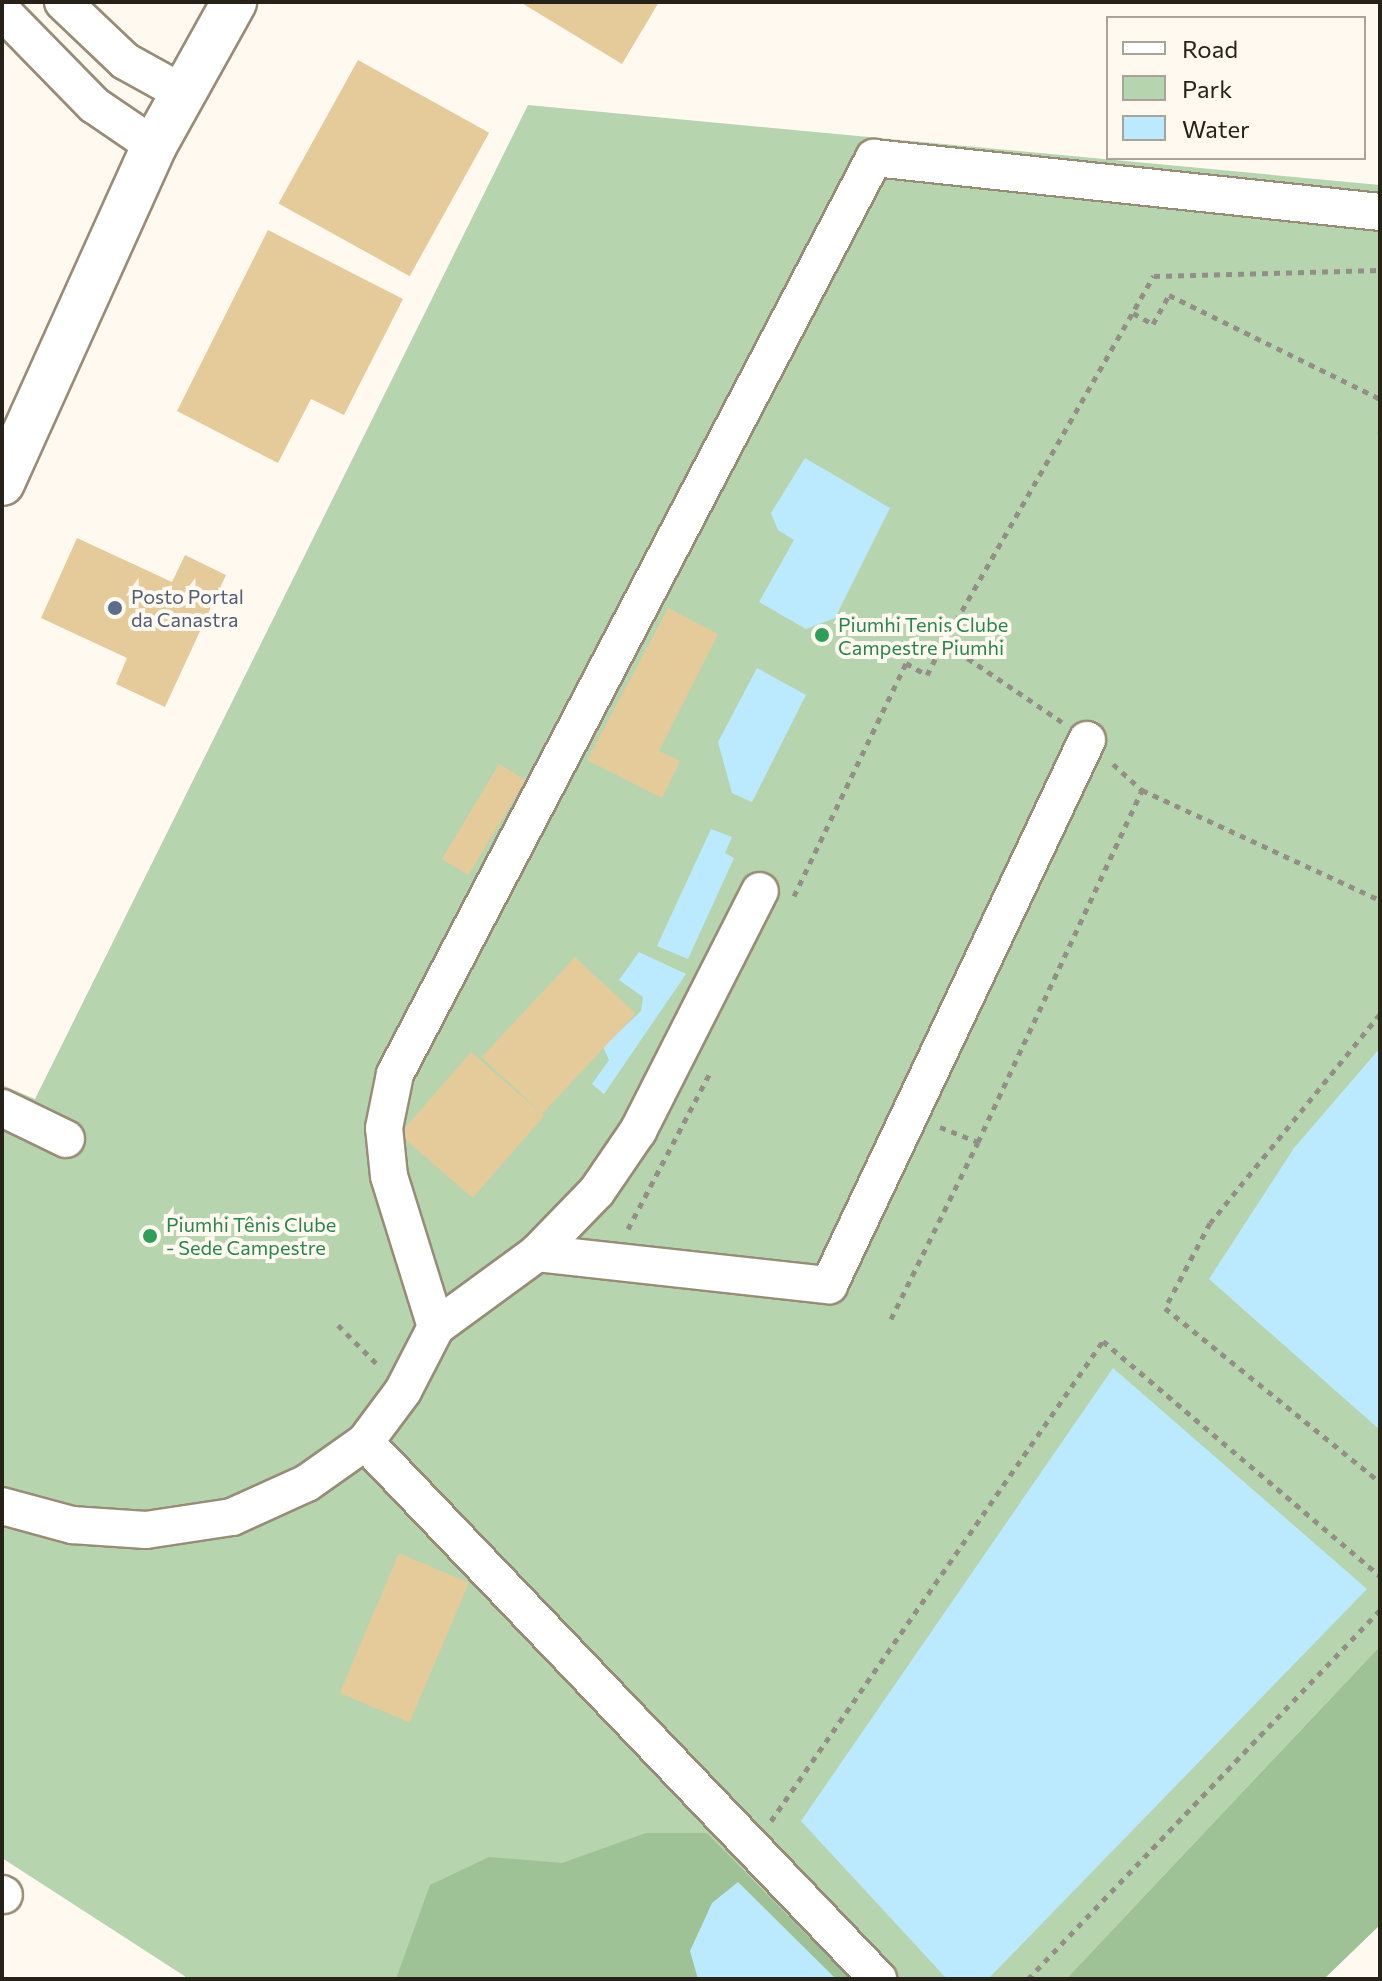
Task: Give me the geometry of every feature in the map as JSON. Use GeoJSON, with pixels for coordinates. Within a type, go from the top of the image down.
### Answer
{"type":"FeatureCollection","features":[{"type":"Feature","properties":{"kind":"main road"},"geometry":{"type":"LineString","coordinates":[[2,483],[154,146],[181,92],[234,2]]}},
{"type":"Feature","properties":{"kind":"street"},"geometry":{"type":"LineString","coordinates":[[63,2],[125,61],[181,92]]}},
{"type":"Feature","properties":{"kind":"street"},"geometry":{"type":"LineString","coordinates":[[2,11],[94,105],[154,146]]}},
{"type":"Feature","properties":{"kind":"street"},"geometry":{"type":"LineString","coordinates":[[436,1327],[389,1176],[384,1128],[395,1074],[874,158],[1380,212]]}},
{"type":"Feature","properties":{"kind":"street"},"geometry":{"type":"LineString","coordinates":[[537,1253],[829,1285],[1087,740]]}},
{"type":"Feature","properties":{"kind":"street"},"geometry":{"type":"LineString","coordinates":[[2,1506],[72,1525],[146,1530],[232,1517],[307,1483],[365,1442],[403,1391],[436,1327],[537,1253],[597,1191],[638,1131],[760,891]]}},
{"type":"Feature","properties":{"kind":"street"},"geometry":{"type":"LineString","coordinates":[[2,1108],[66,1139]]}},
{"type":"Feature","properties":{"kind":"street"},"geometry":{"type":"LineString","coordinates":[[365,1442],[878,1979]]}},
{"type":"Feature","properties":{"kind":"path"},"geometry":{"type":"LineString","coordinates":[[1380,270],[1154,276],[944,642],[1087,740],[1142,790],[1380,900]]}},
{"type":"Feature","properties":{"kind":"path"},"geometry":{"type":"LineString","coordinates":[[1133,313],[1153,324],[1169,295],[1380,399]]}},
{"type":"Feature","properties":{"kind":"path"},"geometry":{"type":"LineString","coordinates":[[891,1319],[978,1142],[1142,790]]}},
{"type":"Feature","properties":{"kind":"path"},"geometry":{"type":"LineString","coordinates":[[1380,1014],[1210,1223],[1165,1308],[1380,1482]]}},
{"type":"Feature","properties":{"kind":"path"},"geometry":{"type":"LineString","coordinates":[[910,1115],[978,1142]]}},
{"type":"Feature","properties":{"kind":"path"},"geometry":{"type":"LineString","coordinates":[[338,1325],[403,1391]]}},
{"type":"Feature","properties":{"kind":"path"},"geometry":{"type":"LineString","coordinates":[[752,1848],[1103,1341],[1380,1576]]}},
{"type":"Feature","properties":{"kind":"path"},"geometry":{"type":"LineString","coordinates":[[1028,1979],[1380,1610]]}},
{"type":"Feature","properties":{"kind":"green space","name":"Piumhi Tenis Clube Campestre Piumhi"},"geometry":{"type":"Polygon","coordinates":[[[528,105],[1380,185],[1380,1646],[1066,1979],[189,1979],[2,1858],[2,1085],[35,1099],[528,105]]]}},
{"type":"Feature","properties":{"kind":"green space"},"geometry":{"type":"Polygon","coordinates":[[[1380,1646],[1380,1925],[1324,1979],[1066,1979],[1380,1646]]]}},
{"type":"Feature","properties":{"kind":"green space"},"geometry":{"type":"Polygon","coordinates":[[[646,1833],[707,1833],[850,1979],[396,1979],[430,1885],[489,1857],[562,1863],[646,1833]]]}},
{"type":"Feature","properties":{"kind":"water"},"geometry":{"type":"Polygon","coordinates":[[[805,458],[890,508],[835,618],[806,629],[759,602],[794,540],[778,530],[771,513],[805,458]]]}},
{"type":"Feature","properties":{"kind":"water"},"geometry":{"type":"Polygon","coordinates":[[[757,668],[806,695],[752,802],[732,793],[718,742],[757,668]]]}},
{"type":"Feature","properties":{"kind":"water"},"geometry":{"type":"Polygon","coordinates":[[[711,829],[732,837],[725,853],[734,858],[688,959],[657,946],[711,829]]]}},
{"type":"Feature","properties":{"kind":"water"},"geometry":{"type":"Polygon","coordinates":[[[639,952],[686,974],[604,1094],[592,1084],[609,1060],[603,1047],[641,1011],[643,997],[619,980],[639,952]]]}},
{"type":"Feature","properties":{"kind":"water"},"geometry":{"type":"Polygon","coordinates":[[[1380,1048],[1380,1430],[1209,1279],[1294,1148],[1380,1048]]]}},
{"type":"Feature","properties":{"kind":"water"},"geometry":{"type":"Polygon","coordinates":[[[1113,1368],[1367,1589],[988,1979],[947,1979],[801,1821],[1113,1368]]]}},
{"type":"Feature","properties":{"kind":"water"},"geometry":{"type":"Polygon","coordinates":[[[738,1882],[836,1979],[698,1979],[690,1951],[712,1903],[738,1882]]]}},
{"type":"Feature","properties":{"kind":"building"},"geometry":{"type":"Polygon","coordinates":[[[520,2],[659,2],[622,64],[520,2]]]}},
{"type":"Feature","properties":{"kind":"building"},"geometry":{"type":"Polygon","coordinates":[[[358,60],[489,133],[410,276],[278,203],[358,60]]]}},
{"type":"Feature","properties":{"kind":"building"},"geometry":{"type":"Polygon","coordinates":[[[268,230],[403,299],[344,415],[311,399],[278,463],[177,411],[268,230]]]}},
{"type":"Feature","properties":{"kind":"building"},"geometry":{"type":"Polygon","coordinates":[[[77,538],[172,582],[185,555],[226,575],[165,707],[116,684],[127,658],[41,618],[77,538]]]}},
{"type":"Feature","properties":{"kind":"building"},"geometry":{"type":"Polygon","coordinates":[[[668,608],[718,634],[659,751],[680,761],[662,798],[587,760],[668,608]]]}},
{"type":"Feature","properties":{"kind":"building"},"geometry":{"type":"Polygon","coordinates":[[[499,764],[526,780],[468,875],[442,859],[499,764]]]}},
{"type":"Feature","properties":{"kind":"building"},"geometry":{"type":"Polygon","coordinates":[[[575,957],[636,1014],[542,1114],[482,1057],[575,957]]]}},
{"type":"Feature","properties":{"kind":"building"},"geometry":{"type":"Polygon","coordinates":[[[471,1052],[544,1116],[473,1198],[399,1134],[471,1052]]]}},
{"type":"Feature","properties":{"kind":"building"},"geometry":{"type":"Polygon","coordinates":[[[399,1553],[469,1583],[410,1723],[340,1693],[399,1553]]]}},
{"type":"Feature","properties":{"kind":"place","name":"Posto Portal da Canastra"},"geometry":{"type":"Point","coordinates":[115,608]}},
{"type":"Feature","properties":{"kind":"place","name":"Piumhi Tenis Clube Campestre Piumhi"},"geometry":{"type":"Point","coordinates":[822,635]}},
{"type":"Feature","properties":{"kind":"place","name":"Piumhi Tênis Clube - Sede Campestre"},"geometry":{"type":"Point","coordinates":[150,1236]}}]}
